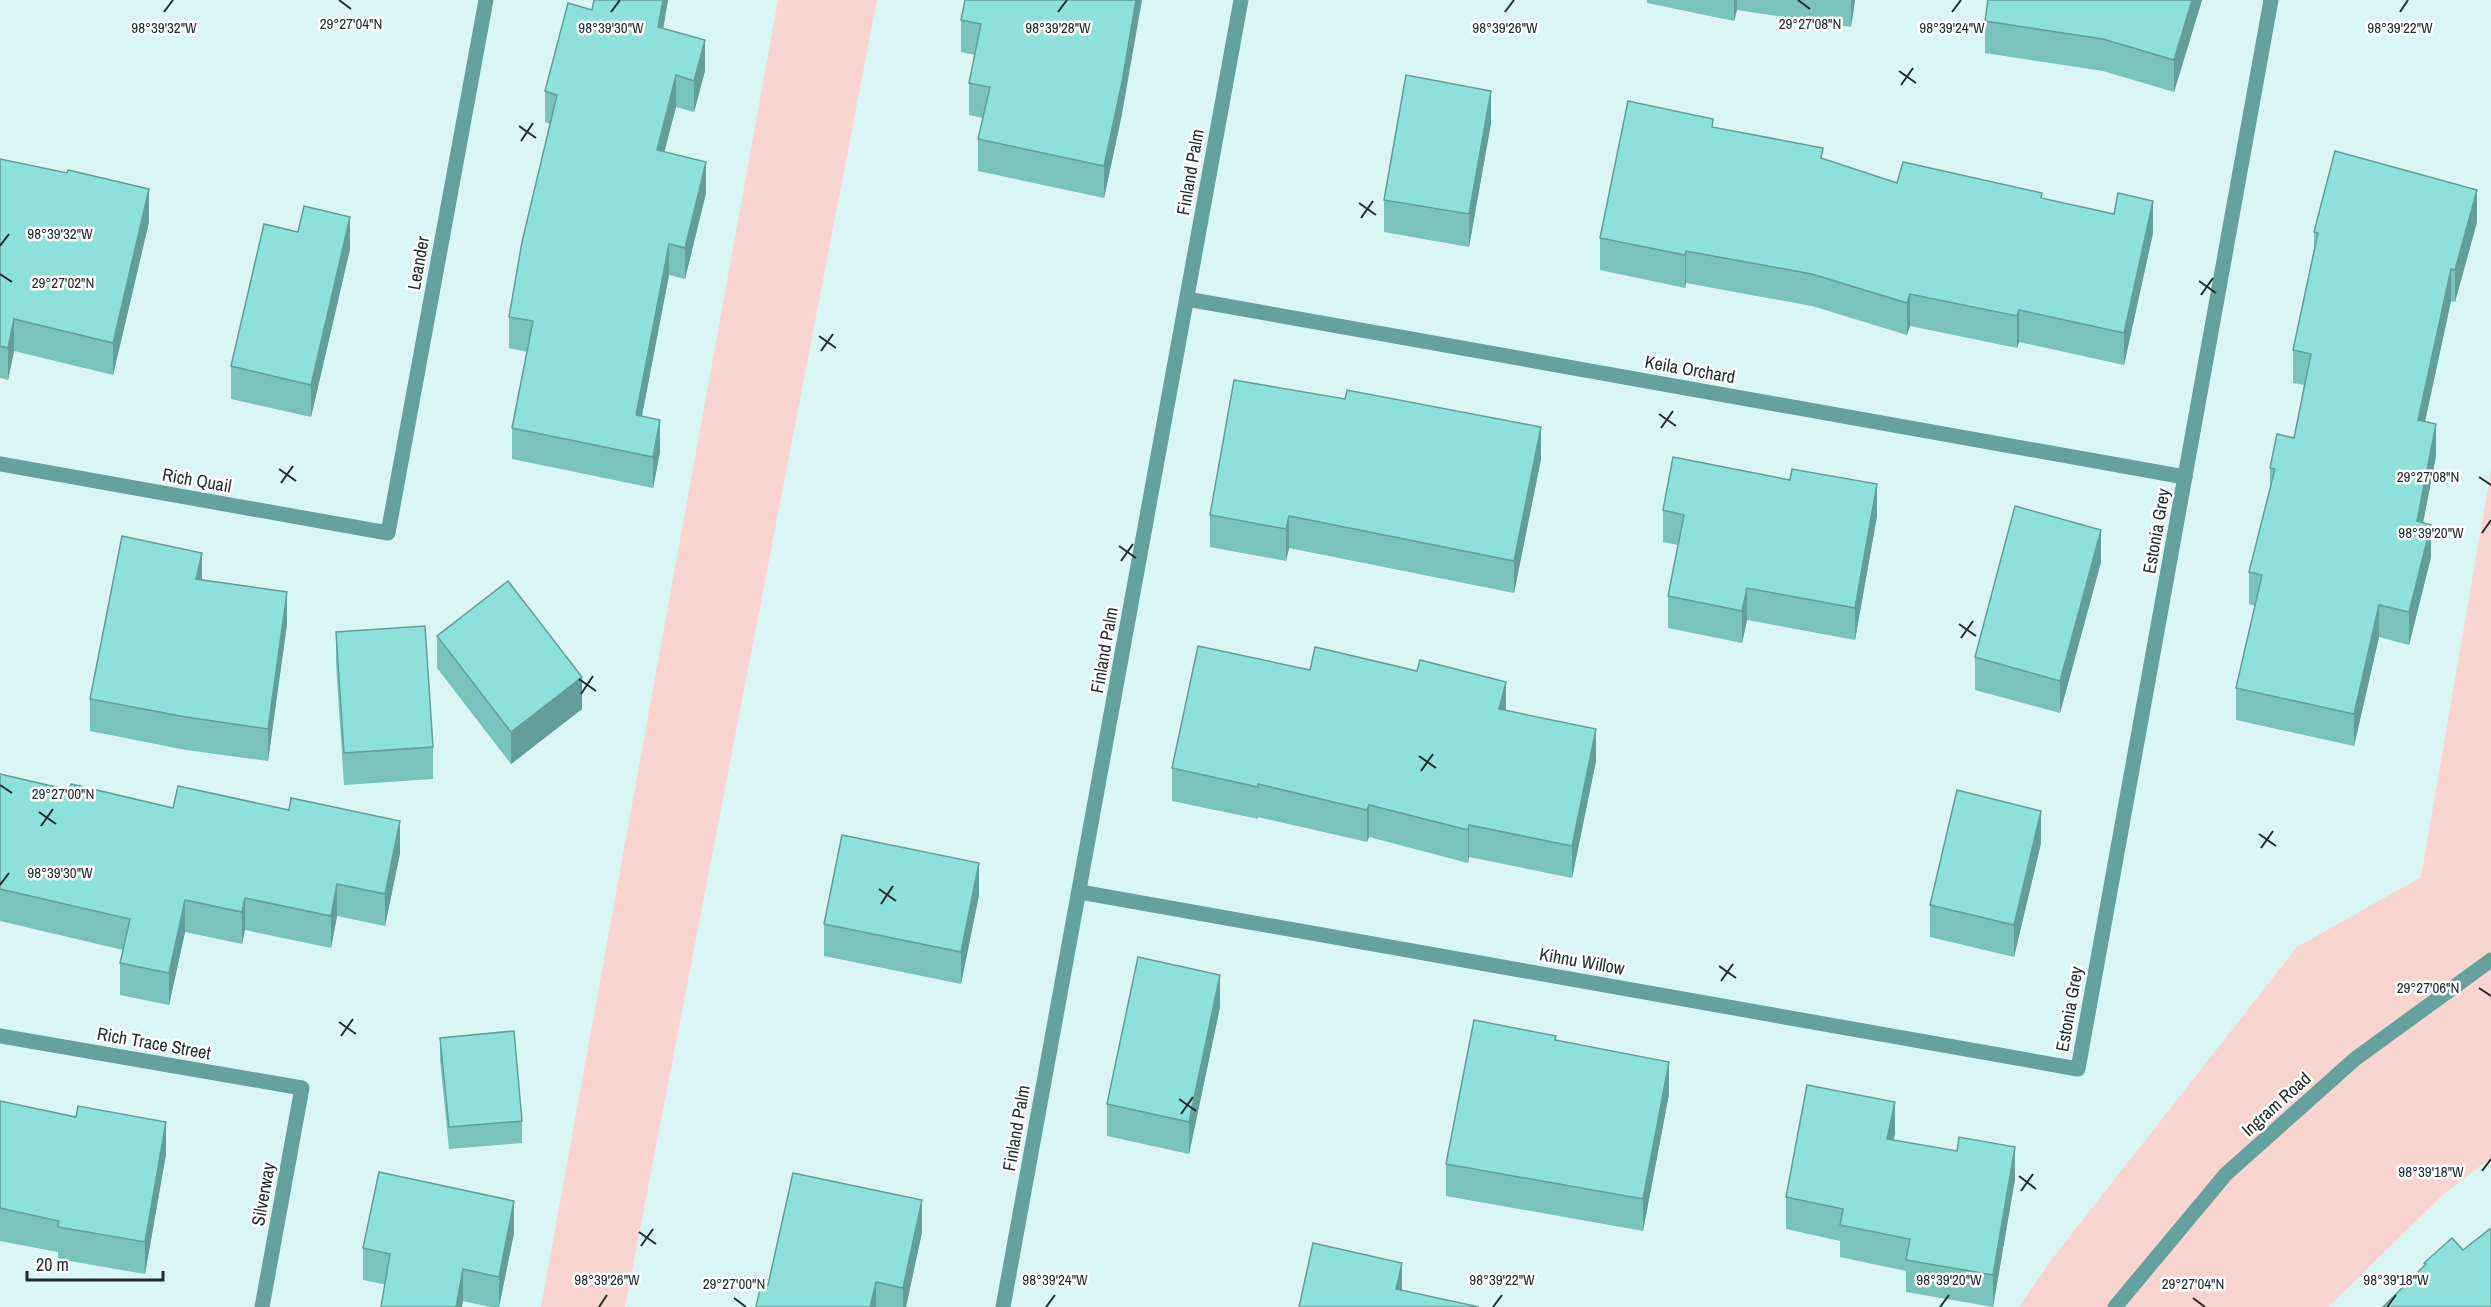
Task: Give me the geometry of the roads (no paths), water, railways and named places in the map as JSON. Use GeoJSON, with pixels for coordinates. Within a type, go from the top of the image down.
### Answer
{"type":"FeatureCollection","features":[{"type":"Feature","properties":{"kind":"street","name":"Leander"},"geometry":{"type":"LineString","coordinates":[[388,533],[486,0]]}},
{"type":"Feature","properties":{"kind":"street","name":"Finland Palm"},"geometry":{"type":"LineString","coordinates":[[1003,1307],[1241,0]]}},
{"type":"Feature","properties":{"kind":"street","name":"Estonia Grey"},"geometry":{"type":"LineString","coordinates":[[2078,1069],[2271,0]]}},
{"type":"Feature","properties":{"kind":"street","name":"Keila Orchard"},"geometry":{"type":"LineString","coordinates":[[1187,299],[2185,477]]}},
{"type":"Feature","properties":{"kind":"street","name":"Rich Quail"},"geometry":{"type":"LineString","coordinates":[[0,464],[388,533]]}},
{"type":"Feature","properties":{"kind":"street","name":"Kihnu Willow"},"geometry":{"type":"LineString","coordinates":[[1080,892],[2078,1069]]}},
{"type":"Feature","properties":{"kind":"street","name":"Ingram Road"},"geometry":{"type":"LineString","coordinates":[[2115,1307],[2226,1174],[2355,1059],[2491,960]]}},
{"type":"Feature","properties":{"kind":"street","name":"Rich Trace Street"},"geometry":{"type":"LineString","coordinates":[[0,1036],[302,1088]]}},
{"type":"Feature","properties":{"kind":"street","name":"Silverway"},"geometry":{"type":"LineString","coordinates":[[262,1307],[302,1088]]}}]}
